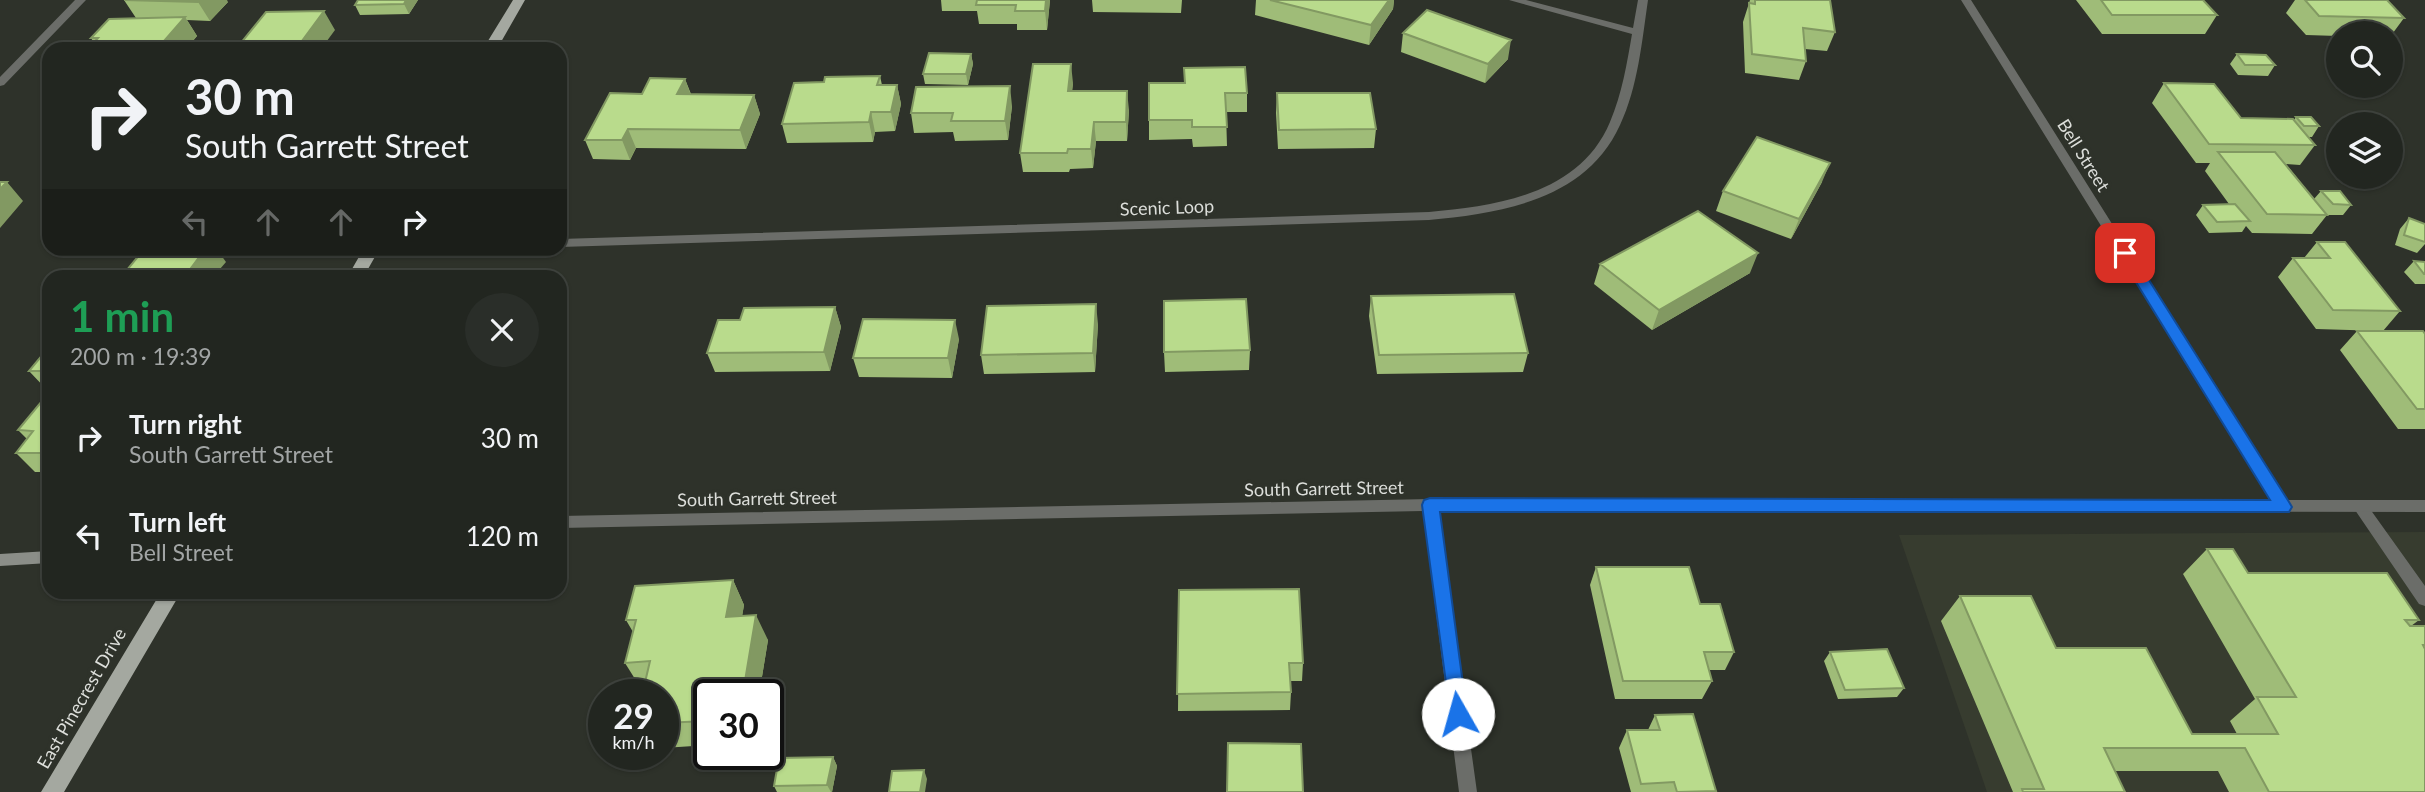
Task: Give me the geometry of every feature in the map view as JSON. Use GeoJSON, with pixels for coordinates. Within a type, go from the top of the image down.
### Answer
{"type":"FeatureCollection","features":[{"type":"Feature","properties":{"kind":"main road"},"geometry":{"type":"LineString","coordinates":[[494,42],[519,0]]}},
{"type":"Feature","properties":{"kind":"main road","name":"East Pinecrest Drive"},"geometry":{"type":"LineString","coordinates":[[52,792],[166,599]]}},
{"type":"Feature","properties":{"kind":"street"},"geometry":{"type":"LineString","coordinates":[[0,83],[81,0]]}},
{"type":"Feature","properties":{"kind":"street"},"geometry":{"type":"LineString","coordinates":[[1514,0],[1638,32]]}},
{"type":"Feature","properties":{"kind":"street","name":"Scenic Loop"},"geometry":{"type":"LineString","coordinates":[[567,243],[1429,216],[1507,207],[1552,190],[1595,154],[1610,135],[1619,114],[1643,0]]}},
{"type":"Feature","properties":{"kind":"street","name":"Bell Street"},"geometry":{"type":"LineString","coordinates":[[1966,0],[2283,507]]}},
{"type":"Feature","properties":{"kind":"street"},"geometry":{"type":"LineString","coordinates":[[1430,505],[1468,792]]}},
{"type":"Feature","properties":{"kind":"street","name":"South Garrett Street"},"geometry":{"type":"LineString","coordinates":[[567,522],[1430,505],[2425,506]]}},
{"type":"Feature","properties":{"kind":"street"},"geometry":{"type":"LineString","coordinates":[[2360,506],[2425,599]]}},
{"type":"Feature","properties":{"kind":"street"},"geometry":{"type":"LineString","coordinates":[[0,560],[42,557]]}},
{"type":"Feature","properties":{"kind":"shaded area"},"geometry":{"type":"Polygon","coordinates":[[[2425,532],[2425,792],[1987,792],[1899,535],[2425,532]]]}},
{"type":"Feature","properties":{"kind":"building"},"geometry":{"type":"Polygon","coordinates":[[[124,0],[200,0],[198,2],[124,0]]]}},
{"type":"Feature","properties":{"kind":"building"},"geometry":{"type":"Polygon","coordinates":[[[358,0],[406,0],[404,4],[355,5],[358,0]]]}},
{"type":"Feature","properties":{"kind":"building"},"geometry":{"type":"Polygon","coordinates":[[[977,0],[1046,0],[1045,11],[1015,11],[1016,5],[976,5],[977,0]]]}},
{"type":"Feature","properties":{"kind":"building"},"geometry":{"type":"Polygon","coordinates":[[[1270,0],[1389,0],[1371,25],[1270,0]]]}},
{"type":"Feature","properties":{"kind":"building"},"geometry":{"type":"Polygon","coordinates":[[[1755,0],[1830,0],[1835,32],[1803,28],[1806,61],[1752,54],[1749,3],[1755,4],[1755,0]]]}},
{"type":"Feature","properties":{"kind":"building"},"geometry":{"type":"Polygon","coordinates":[[[2101,0],[2203,0],[2217,15],[2112,15],[2101,0]]]}},
{"type":"Feature","properties":{"kind":"building"},"geometry":{"type":"Polygon","coordinates":[[[2305,0],[2387,0],[2404,18],[2319,16],[2305,0]]]}},
{"type":"Feature","properties":{"kind":"building"},"geometry":{"type":"Polygon","coordinates":[[[1427,10],[1511,40],[1488,64],[1403,33],[1427,10]]]}},
{"type":"Feature","properties":{"kind":"building"},"geometry":{"type":"Polygon","coordinates":[[[324,11],[301,42],[242,42],[266,12],[324,11]]]}},
{"type":"Feature","properties":{"kind":"building"},"geometry":{"type":"Polygon","coordinates":[[[185,17],[163,42],[94,42],[98,38],[91,38],[109,19],[185,17]]]}},
{"type":"Feature","properties":{"kind":"building"},"geometry":{"type":"Polygon","coordinates":[[[929,53],[971,54],[966,74],[923,74],[929,53]]]}},
{"type":"Feature","properties":{"kind":"building"},"geometry":{"type":"Polygon","coordinates":[[[2237,54],[2266,55],[2275,65],[2245,65],[2237,54]]]}},
{"type":"Feature","properties":{"kind":"building"},"geometry":{"type":"Polygon","coordinates":[[[1033,64],[1071,64],[1068,91],[1127,91],[1126,122],[1094,122],[1091,149],[1068,149],[1067,153],[1020,153],[1033,64]]]}},
{"type":"Feature","properties":{"kind":"building"},"geometry":{"type":"Polygon","coordinates":[[[1245,67],[1247,93],[1225,93],[1227,127],[1192,127],[1192,120],[1149,120],[1149,83],[1185,83],[1184,68],[1245,67]]]}},
{"type":"Feature","properties":{"kind":"building"},"geometry":{"type":"Polygon","coordinates":[[[880,76],[877,85],[897,85],[891,112],[871,112],[869,122],[782,124],[794,83],[824,82],[825,77],[880,76]]]}},
{"type":"Feature","properties":{"kind":"building"},"geometry":{"type":"Polygon","coordinates":[[[650,78],[685,79],[677,94],[754,95],[740,130],[628,129],[622,140],[585,140],[610,93],[642,94],[650,78]]]}},
{"type":"Feature","properties":{"kind":"building"},"geometry":{"type":"Polygon","coordinates":[[[2164,83],[2214,84],[2241,118],[2293,119],[2315,145],[2209,144],[2164,83]]]}},
{"type":"Feature","properties":{"kind":"building"},"geometry":{"type":"Polygon","coordinates":[[[1010,86],[1005,121],[951,121],[953,113],[911,113],[916,87],[1010,86]]]}},
{"type":"Feature","properties":{"kind":"building"},"geometry":{"type":"Polygon","coordinates":[[[1277,93],[1370,93],[1376,129],[1279,130],[1277,93]]]}},
{"type":"Feature","properties":{"kind":"building"},"geometry":{"type":"Polygon","coordinates":[[[2296,117],[2311,117],[2319,126],[2304,126],[2296,117]]]}},
{"type":"Feature","properties":{"kind":"building"},"geometry":{"type":"Polygon","coordinates":[[[1757,137],[1830,163],[1799,219],[1723,191],[1757,137]]]}},
{"type":"Feature","properties":{"kind":"building"},"geometry":{"type":"Polygon","coordinates":[[[2218,152],[2275,152],[2327,215],[2267,214],[2218,152]]]}},
{"type":"Feature","properties":{"kind":"building"},"geometry":{"type":"Polygon","coordinates":[[[2321,191],[2340,191],[2351,205],[2333,204],[2321,191]]]}},
{"type":"Feature","properties":{"kind":"building"},"geometry":{"type":"Polygon","coordinates":[[[2235,204],[2250,221],[2217,222],[2203,205],[2235,204]]]}},
{"type":"Feature","properties":{"kind":"building"},"geometry":{"type":"Polygon","coordinates":[[[1698,211],[1758,253],[1659,310],[1600,264],[1698,211]]]}},
{"type":"Feature","properties":{"kind":"building"},"geometry":{"type":"Polygon","coordinates":[[[2409,218],[2425,224],[2425,242],[2404,235],[2409,218]]]}},
{"type":"Feature","properties":{"kind":"building"},"geometry":{"type":"Polygon","coordinates":[[[2317,242],[2345,242],[2400,311],[2333,310],[2293,258],[2330,258],[2317,242]]]}},
{"type":"Feature","properties":{"kind":"building"},"geometry":{"type":"Polygon","coordinates":[[[138,256],[200,256],[190,270],[127,270],[138,256]]]}},
{"type":"Feature","properties":{"kind":"building"},"geometry":{"type":"Polygon","coordinates":[[[2414,261],[2425,262],[2425,274],[2424,274],[2414,261]]]}},
{"type":"Feature","properties":{"kind":"building"},"geometry":{"type":"Polygon","coordinates":[[[1514,294],[1528,353],[1379,355],[1371,296],[1514,294]]]}},
{"type":"Feature","properties":{"kind":"building"},"geometry":{"type":"Polygon","coordinates":[[[1246,299],[1250,350],[1164,352],[1164,301],[1246,299]]]}},
{"type":"Feature","properties":{"kind":"building"},"geometry":{"type":"Polygon","coordinates":[[[1096,304],[1093,353],[981,355],[987,306],[1096,304]]]}},
{"type":"Feature","properties":{"kind":"building"},"geometry":{"type":"Polygon","coordinates":[[[835,307],[824,352],[707,353],[718,320],[740,320],[744,308],[835,307]]]}},
{"type":"Feature","properties":{"kind":"building"},"geometry":{"type":"Polygon","coordinates":[[[863,319],[955,320],[948,358],[853,358],[863,319]]]}},
{"type":"Feature","properties":{"kind":"building"},"geometry":{"type":"Polygon","coordinates":[[[2357,331],[2423,331],[2425,409],[2417,409],[2357,331]]]}},
{"type":"Feature","properties":{"kind":"building"},"geometry":{"type":"Polygon","coordinates":[[[42,355],[42,371],[29,371],[42,355]]]}},
{"type":"Feature","properties":{"kind":"building"},"geometry":{"type":"Polygon","coordinates":[[[42,401],[42,453],[16,453],[33,431],[18,430],[42,401]]]}},
{"type":"Feature","properties":{"kind":"building"},"geometry":{"type":"Polygon","coordinates":[[[2207,549],[2233,549],[2248,573],[2387,573],[2419,620],[2405,620],[2410,626],[2425,626],[2425,792],[2269,792],[2245,748],[2104,748],[2125,792],[2023,792],[2022,789],[2044,789],[1960,596],[2031,596],[2056,648],[2146,648],[2192,734],[2278,734],[2257,697],[2296,697],[2207,549]]]}},
{"type":"Feature","properties":{"kind":"building"},"geometry":{"type":"Polygon","coordinates":[[[1596,567],[1689,567],[1700,604],[1720,604],[1734,652],[1704,652],[1712,681],[1623,681],[1596,567]]]}},
{"type":"Feature","properties":{"kind":"building"},"geometry":{"type":"Polygon","coordinates":[[[733,580],[726,617],[756,615],[745,679],[693,679],[693,722],[679,722],[679,679],[646,679],[650,661],[625,663],[636,620],[626,620],[635,586],[733,580]]]}},
{"type":"Feature","properties":{"kind":"building"},"geometry":{"type":"Polygon","coordinates":[[[1299,589],[1303,663],[1289,663],[1291,692],[1177,694],[1179,590],[1299,589]]]}},
{"type":"Feature","properties":{"kind":"building"},"geometry":{"type":"Polygon","coordinates":[[[1887,649],[1904,688],[1845,690],[1830,652],[1887,649]]]}},
{"type":"Feature","properties":{"kind":"building"},"geometry":{"type":"Polygon","coordinates":[[[1693,714],[1716,791],[1677,792],[1674,782],[1641,784],[1627,730],[1660,730],[1655,715],[1693,714]]]}},
{"type":"Feature","properties":{"kind":"building"},"geometry":{"type":"Polygon","coordinates":[[[1228,743],[1301,744],[1303,792],[1227,792],[1228,743]]]}},
{"type":"Feature","properties":{"kind":"building"},"geometry":{"type":"Polygon","coordinates":[[[833,757],[827,785],[774,786],[777,770],[784,770],[784,758],[833,757]]]}},
{"type":"Feature","properties":{"kind":"building"},"geometry":{"type":"Polygon","coordinates":[[[924,770],[920,792],[889,792],[892,771],[924,770]]]}},
{"type":"Feature","properties":{"kind":"route"},"geometry":{"type":"LineString","coordinates":[[1458,714],[1430,505],[2283,507],[2125,253]]}}]}
